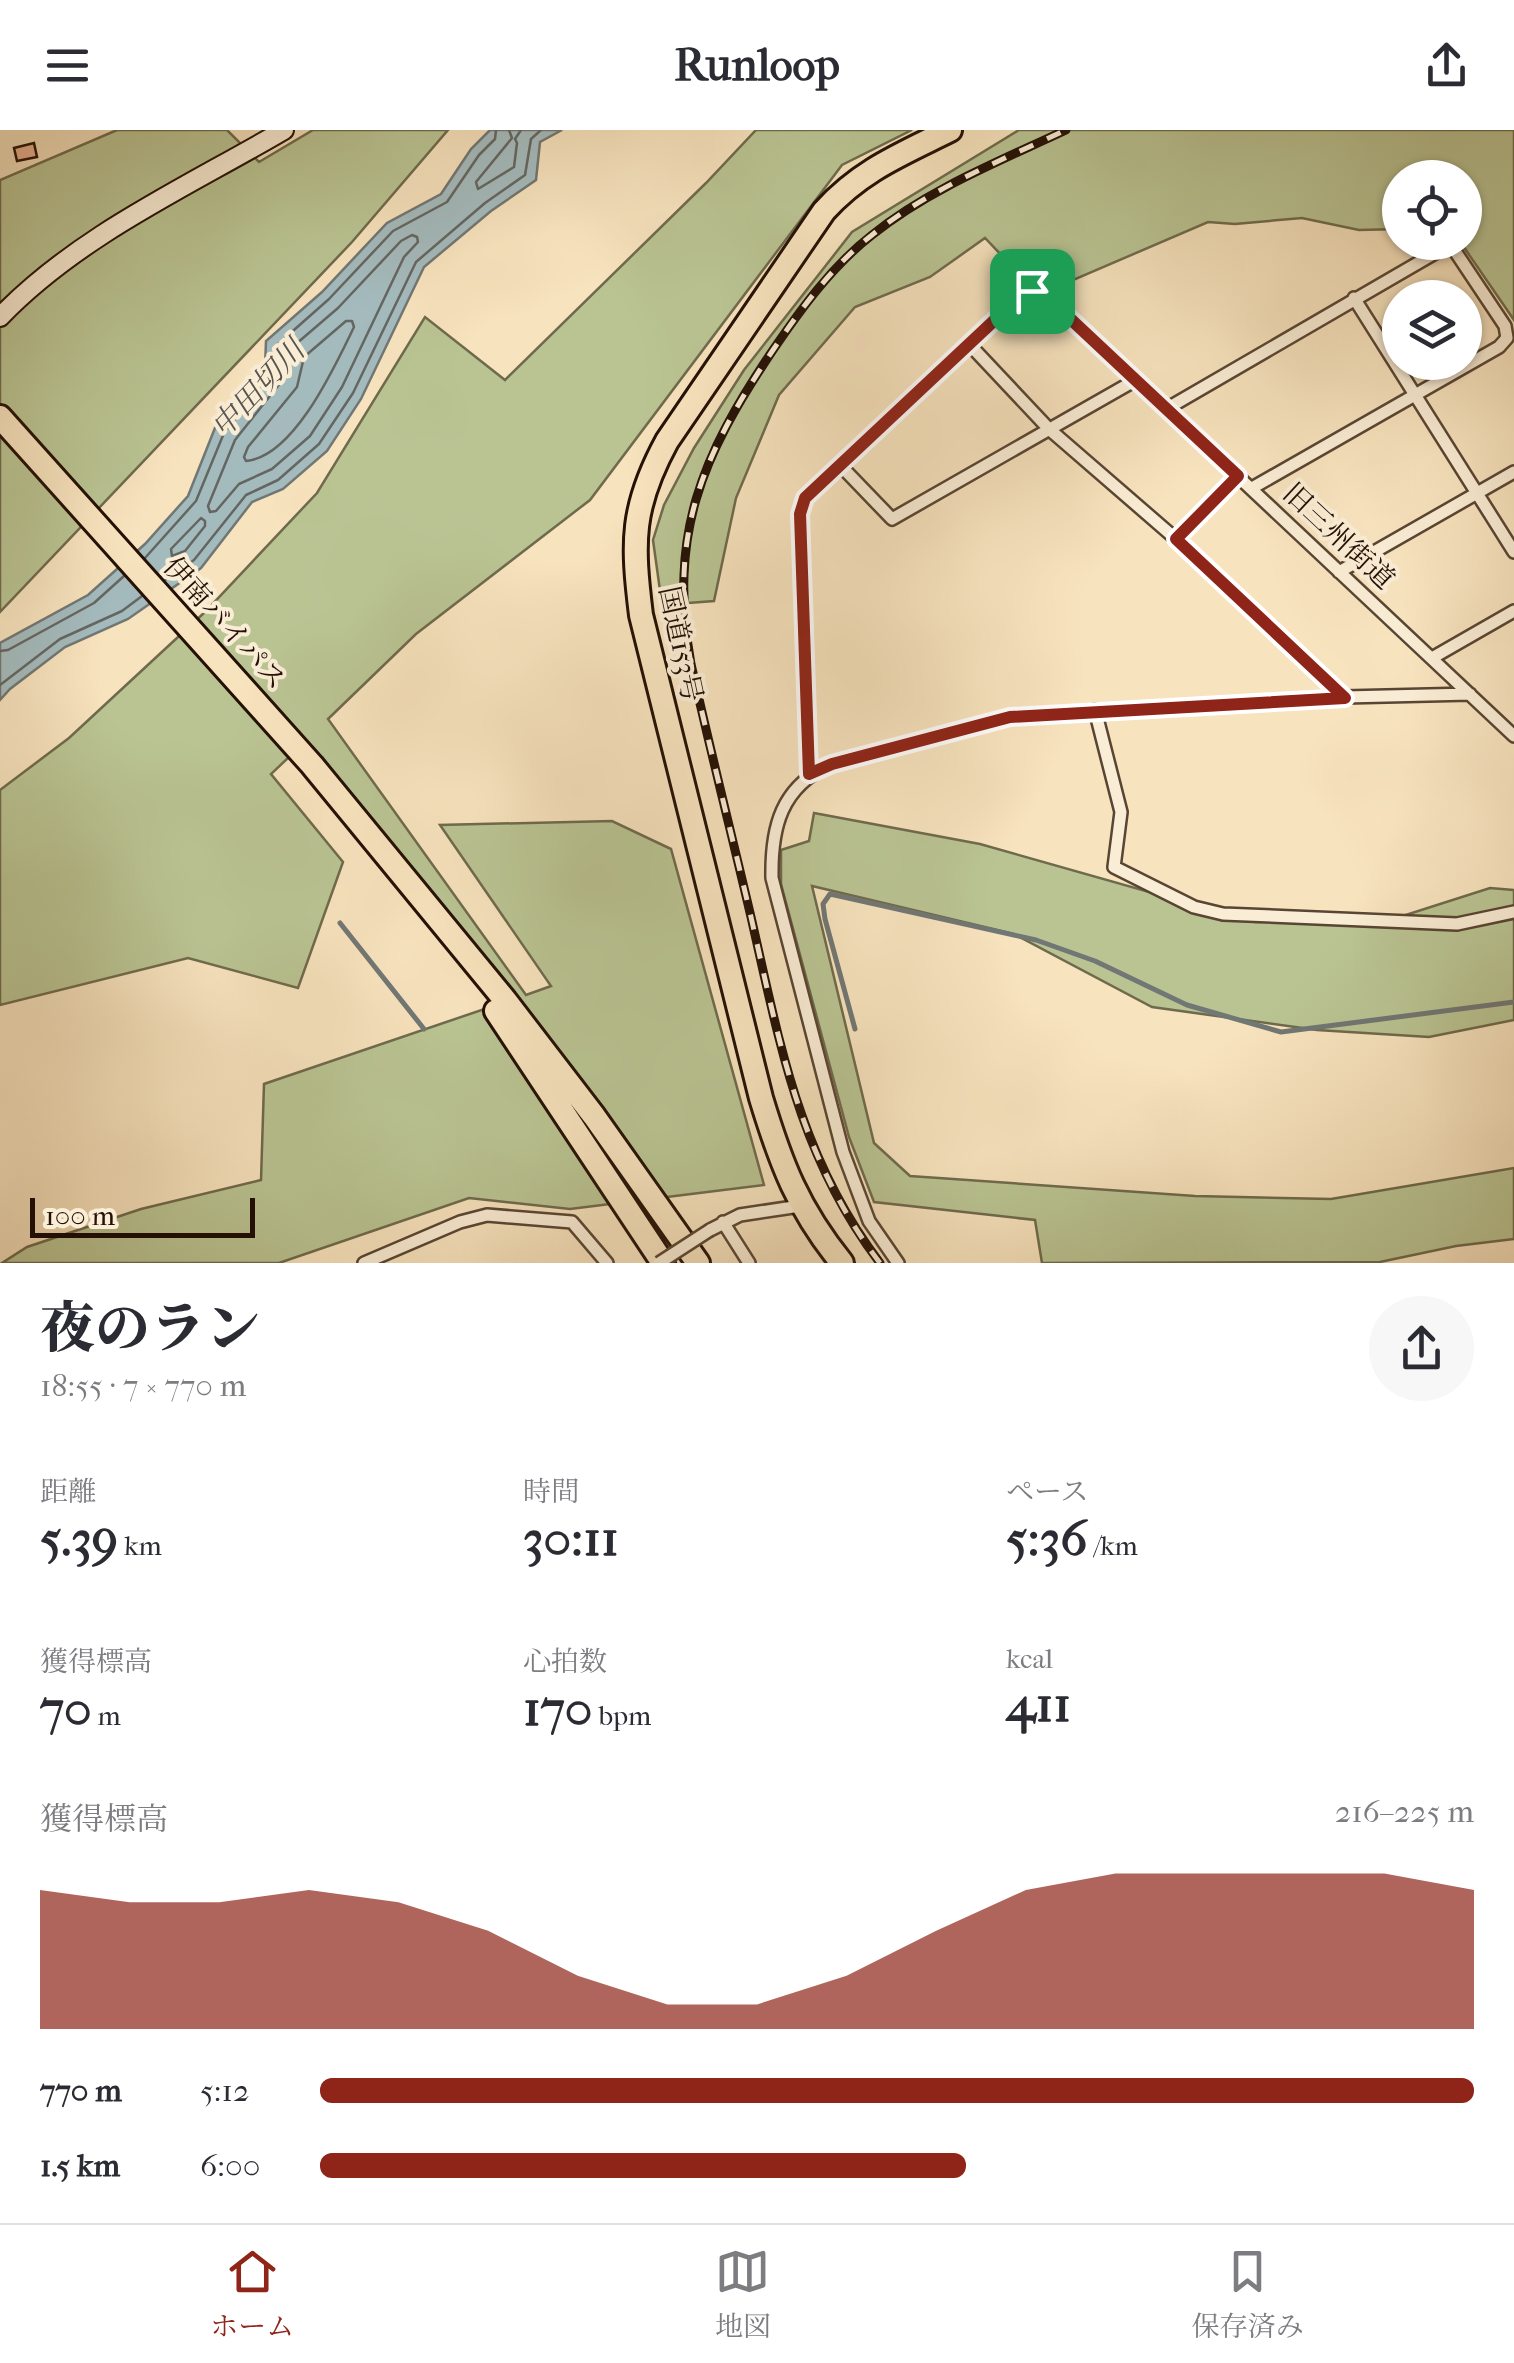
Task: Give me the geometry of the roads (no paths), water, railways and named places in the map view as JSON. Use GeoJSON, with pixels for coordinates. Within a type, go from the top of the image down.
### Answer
{"type":"FeatureCollection","features":[{"type":"Feature","properties":{"kind":"highway","name":"国道153号"},"geometry":{"type":"LineString","coordinates":[[842,1263],[800,1206],[761,1098],[641,615],[635,525],[652,470],[667,441],[824,210],[867,171],[950,130]]}},
{"type":"Feature","properties":{"kind":"highway","name":"伊南バイパス"},"geometry":{"type":"LineString","coordinates":[[0,417],[312,765],[516,1014],[605,1130],[698,1263]]}},
{"type":"Feature","properties":{"kind":"highway","name":"伊南バイパス"},"geometry":{"type":"LineString","coordinates":[[398,874],[548,1088],[661,1263]]}},
{"type":"Feature","properties":{"kind":"street"},"geometry":{"type":"LineString","coordinates":[[0,317],[22,294],[93,240],[284,130]]}},
{"type":"Feature","properties":{"kind":"street"},"geometry":{"type":"LineString","coordinates":[[1168,408],[1354,298],[1442,250],[1453,248],[1505,326],[1507,338],[1499,347],[1252,488]]}},
{"type":"Feature","properties":{"kind":"street","name":"旧三州街道"},"geometry":{"type":"LineString","coordinates":[[970,345],[1023,294],[1040,292],[1514,736]]}},
{"type":"Feature","properties":{"kind":"street"},"geometry":{"type":"LineString","coordinates":[[1354,298],[1514,552]]}},
{"type":"Feature","properties":{"kind":"street"},"geometry":{"type":"LineString","coordinates":[[809,774],[800,514],[805,498],[970,345],[1049,430],[1176,539],[1345,698]]}},
{"type":"Feature","properties":{"kind":"street"},"geometry":{"type":"LineString","coordinates":[[840,465],[892,519],[1134,381]]}},
{"type":"Feature","properties":{"kind":"street"},"geometry":{"type":"LineString","coordinates":[[1340,572],[1514,472]]}},
{"type":"Feature","properties":{"kind":"street"},"geometry":{"type":"LineString","coordinates":[[1176,539],[1238,476]]}},
{"type":"Feature","properties":{"kind":"street"},"geometry":{"type":"LineString","coordinates":[[1432,658],[1514,611]]}},
{"type":"Feature","properties":{"kind":"street"},"geometry":{"type":"LineString","coordinates":[[898,1263],[869,1220],[843,1152],[772,878],[771,850],[776,825],[798,785],[809,774],[832,764],[1010,717],[1470,694]]}},
{"type":"Feature","properties":{"kind":"street"},"geometry":{"type":"LineString","coordinates":[[1095,710],[1121,812],[1114,866],[1194,907],[1223,914],[1456,924],[1514,912]]}},
{"type":"Feature","properties":{"kind":"street"},"geometry":{"type":"LineString","coordinates":[[661,1263],[740,1215],[800,1206]]}},
{"type":"Feature","properties":{"kind":"street"},"geometry":{"type":"LineString","coordinates":[[364,1263],[398,1257],[460,1222],[487,1215],[572,1222],[607,1263]]}},
{"type":"Feature","properties":{"kind":"street"},"geometry":{"type":"LineString","coordinates":[[723,1222],[748,1263]]}},
{"type":"Feature","properties":{"kind":"water","name":"中田切川"},"geometry":{"type":"Polygon","coordinates":[[[490,130],[562,130],[540,142],[536,180],[491,211],[424,267],[361,399],[327,451],[283,489],[252,502],[201,568],[128,619],[65,647],[0,700],[0,643],[88,595],[145,544],[188,496],[215,428],[265,367],[266,341],[322,292],[387,223],[441,194],[471,149],[490,130]]]}},
{"type":"Feature","properties":{"kind":"waterway"},"geometry":{"type":"LineString","coordinates":[[855,1029],[825,919],[823,904],[830,894],[1036,940],[1095,961],[1187,1005],[1281,1032],[1514,1002]]}},
{"type":"Feature","properties":{"kind":"waterway"},"geometry":{"type":"LineString","coordinates":[[340,923],[424,1029]]}},
{"type":"Feature","properties":{"kind":"railway"},"geometry":{"type":"LineString","coordinates":[[880,1263],[830,1182],[811,1140],[783,1054],[691,664],[685,618],[688,536],[696,498],[727,426],[773,350],[830,274],[857,247],[917,204],[1066,130]]}}]}
